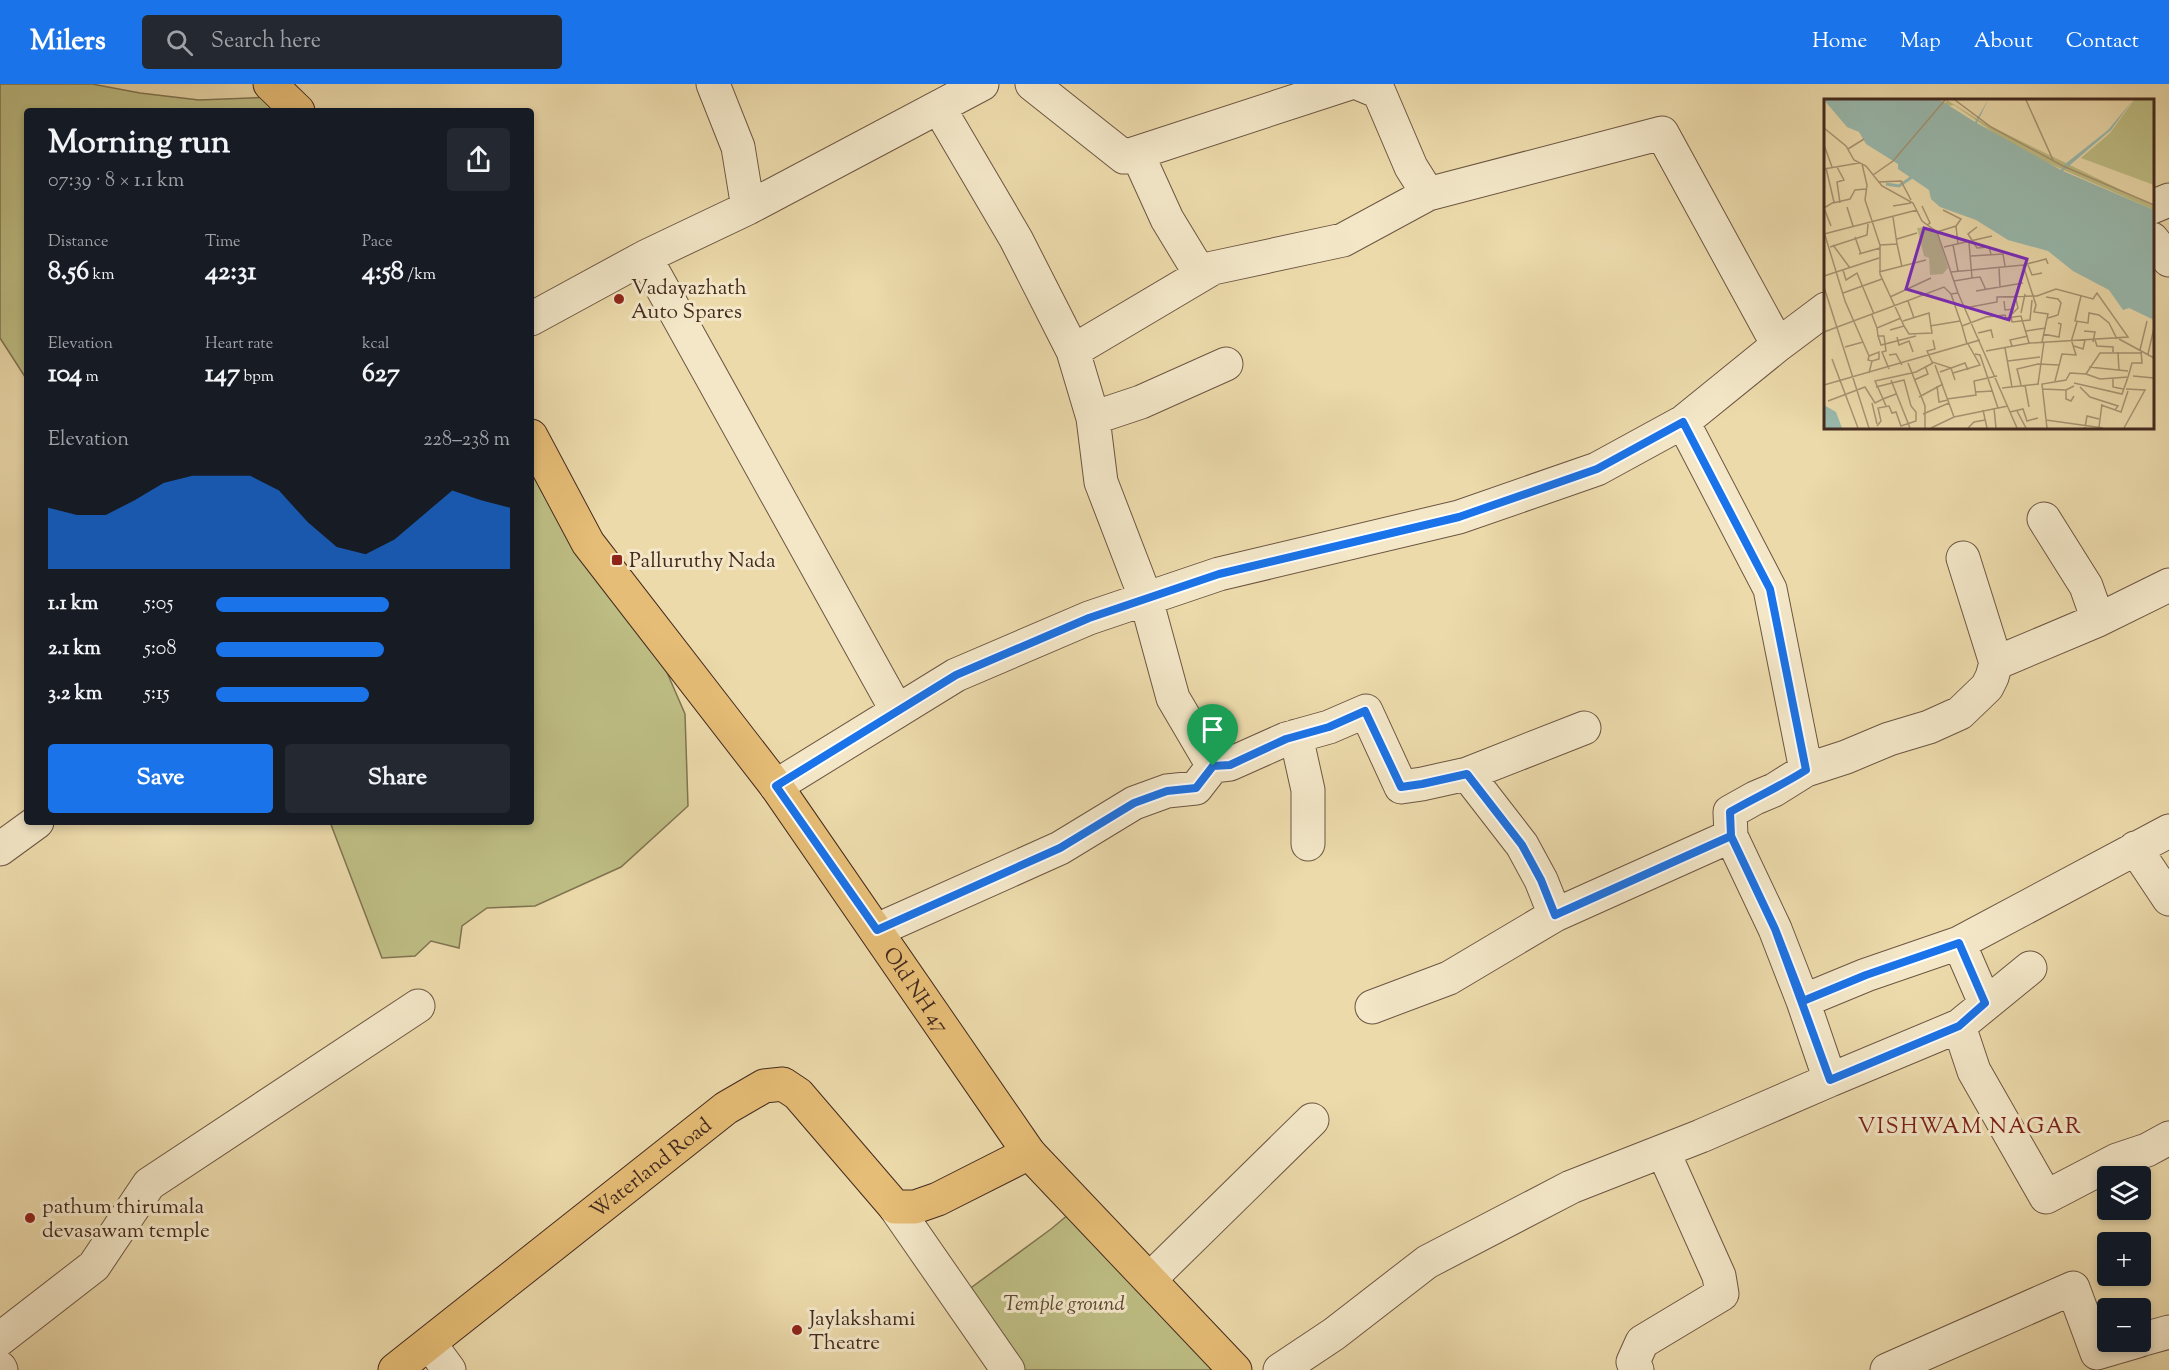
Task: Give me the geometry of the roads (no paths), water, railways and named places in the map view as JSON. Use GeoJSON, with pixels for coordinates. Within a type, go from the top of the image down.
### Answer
{"type":"FeatureCollection","features":[{"type":"Feature","properties":{"kind":"main road"},"geometry":{"type":"LineString","coordinates":[[270,84],[295,108]]}},
{"type":"Feature","properties":{"kind":"main road","name":"Old NH 47"},"geometry":{"type":"LineString","coordinates":[[534,442],[588,543],[776,786],[1029,1153],[1235,1370]]}},
{"type":"Feature","properties":{"kind":"main road","name":"Waterland Road"},"geometry":{"type":"LineString","coordinates":[[395,1370],[717,1115],[764,1086],[783,1084],[798,1094],[895,1207]]}},
{"type":"Feature","properties":{"kind":"main road"},"geometry":{"type":"LineString","coordinates":[[895,1207],[915,1207],[938,1199],[1029,1153]]}},
{"type":"Feature","properties":{"kind":"street"},"geometry":{"type":"LineString","coordinates":[[713,84],[738,147],[748,208]]}},
{"type":"Feature","properties":{"kind":"street"},"geometry":{"type":"LineString","coordinates":[[534,318],[645,256],[748,208],[982,84]]}},
{"type":"Feature","properties":{"kind":"street"},"geometry":{"type":"LineString","coordinates":[[1032,84],[1124,157],[1347,84]]}},
{"type":"Feature","properties":{"kind":"street"},"geometry":{"type":"LineString","coordinates":[[1379,87],[1411,167],[1428,194]]}},
{"type":"Feature","properties":{"kind":"street"},"geometry":{"type":"LineString","coordinates":[[939,108],[1016,239],[1073,351],[1094,418],[1101,482],[1146,599],[1173,698],[1213,766]]}},
{"type":"Feature","properties":{"kind":"street"},"geometry":{"type":"LineString","coordinates":[[1073,351],[1213,268],[1343,240],[1428,194],[1662,133],[1778,345]]}},
{"type":"Feature","properties":{"kind":"street"},"geometry":{"type":"LineString","coordinates":[[1137,153],[1167,219],[1201,275]]}},
{"type":"Feature","properties":{"kind":"street"},"geometry":{"type":"LineString","coordinates":[[2154,206],[2169,200]]}},
{"type":"Feature","properties":{"kind":"street"},"geometry":{"type":"LineString","coordinates":[[2154,241],[2169,260]]}},
{"type":"Feature","properties":{"kind":"street"},"geometry":{"type":"LineString","coordinates":[[645,256],[897,711]]}},
{"type":"Feature","properties":{"kind":"street"},"geometry":{"type":"LineString","coordinates":[[776,786],[956,675],[1089,618],[1219,574],[1459,517],[1597,469],[1683,422],[1824,310]]}},
{"type":"Feature","properties":{"kind":"street"},"geometry":{"type":"LineString","coordinates":[[1094,418],[1141,402],[1226,364]]}},
{"type":"Feature","properties":{"kind":"street"},"geometry":{"type":"LineString","coordinates":[[1683,422],[1770,589],[1806,770]]}},
{"type":"Feature","properties":{"kind":"street"},"geometry":{"type":"LineString","coordinates":[[2044,519],[2086,586],[2098,620]]}},
{"type":"Feature","properties":{"kind":"street"},"geometry":{"type":"LineString","coordinates":[[1830,1080],[1775,929],[1731,836],[1730,812],[1774,790],[1806,770],[1846,757],[1889,739],[1929,727],[1960,712],[1986,687],[1996,663],[1963,558]]}},
{"type":"Feature","properties":{"kind":"street"},"geometry":{"type":"LineString","coordinates":[[1996,663],[2098,620],[2169,585]]}},
{"type":"Feature","properties":{"kind":"street"},"geometry":{"type":"LineString","coordinates":[[877,930],[1060,848],[1134,803],[1167,791],[1196,788],[1213,766],[1230,765],[1296,736],[1329,727],[1365,711],[1401,787],[1467,774],[1584,728]]}},
{"type":"Feature","properties":{"kind":"street"},"geometry":{"type":"LineString","coordinates":[[1296,736],[1308,790],[1308,844]]}},
{"type":"Feature","properties":{"kind":"street"},"geometry":{"type":"LineString","coordinates":[[1467,774],[1522,845],[1541,880],[1555,915]]}},
{"type":"Feature","properties":{"kind":"street"},"geometry":{"type":"LineString","coordinates":[[0,849],[33,825]]}},
{"type":"Feature","properties":{"kind":"street"},"geometry":{"type":"LineString","coordinates":[[1803,1001],[1866,975],[1959,943],[2169,831]]}},
{"type":"Feature","properties":{"kind":"street"},"geometry":{"type":"LineString","coordinates":[[1372,1006],[1449,978],[1555,915],[1731,836]]}},
{"type":"Feature","properties":{"kind":"street"},"geometry":{"type":"LineString","coordinates":[[2135,848],[2169,899]]}},
{"type":"Feature","properties":{"kind":"street"},"geometry":{"type":"LineString","coordinates":[[1959,943],[1985,1003]]}},
{"type":"Feature","properties":{"kind":"street"},"geometry":{"type":"LineString","coordinates":[[1280,1370],[1334,1334],[1426,1262],[1571,1187],[1663,1151],[1959,1026],[2030,968]]}},
{"type":"Feature","properties":{"kind":"street"},"geometry":{"type":"LineString","coordinates":[[0,1339],[94,1266],[149,1184],[418,1006]]}},
{"type":"Feature","properties":{"kind":"street"},"geometry":{"type":"LineString","coordinates":[[1959,1026],[1974,1071],[2046,1197],[2116,1160],[2147,1150],[2169,1138]]}},
{"type":"Feature","properties":{"kind":"street"},"geometry":{"type":"LineString","coordinates":[[1150,1279],[1312,1120]]}},
{"type":"Feature","properties":{"kind":"street"},"geometry":{"type":"LineString","coordinates":[[1637,1370],[1634,1362],[1642,1342],[1722,1294],[1719,1276],[1663,1151]]}},
{"type":"Feature","properties":{"kind":"street"},"geometry":{"type":"LineString","coordinates":[[895,1207],[1008,1370]]}},
{"type":"Feature","properties":{"kind":"street"},"geometry":{"type":"LineString","coordinates":[[1887,1370],[2035,1307],[2073,1288],[2087,1361],[2110,1352]]}},
{"type":"Feature","properties":{"kind":"street"},"geometry":{"type":"LineString","coordinates":[[2151,1337],[2169,1332]]}},
{"type":"Feature","properties":{"kind":"street"},"geometry":{"type":"LineString","coordinates":[[430,1344],[450,1370]]}},
{"type":"Feature","properties":{"kind":"place","name":"Vadayazhath Auto Spares"},"geometry":{"type":"Point","coordinates":[619,299]}},
{"type":"Feature","properties":{"kind":"place","name":"Palluruthy Nada"},"geometry":{"type":"Point","coordinates":[617,560]}},
{"type":"Feature","properties":{"kind":"place","name":"pathum thirumala devasawam temple"},"geometry":{"type":"Point","coordinates":[30,1218]}},
{"type":"Feature","properties":{"kind":"place","name":"Jaylakshami Theatre"},"geometry":{"type":"Point","coordinates":[797,1330]}},
{"type":"Feature","properties":{"kind":"district","name":"VISHWAM NAGAR"},"geometry":{"type":"Point","coordinates":[1970,1125]}},
{"type":"Feature","properties":{"kind":"park label","name":"Temple ground"},"geometry":{"type":"Point","coordinates":[1064,1303]}}]}
